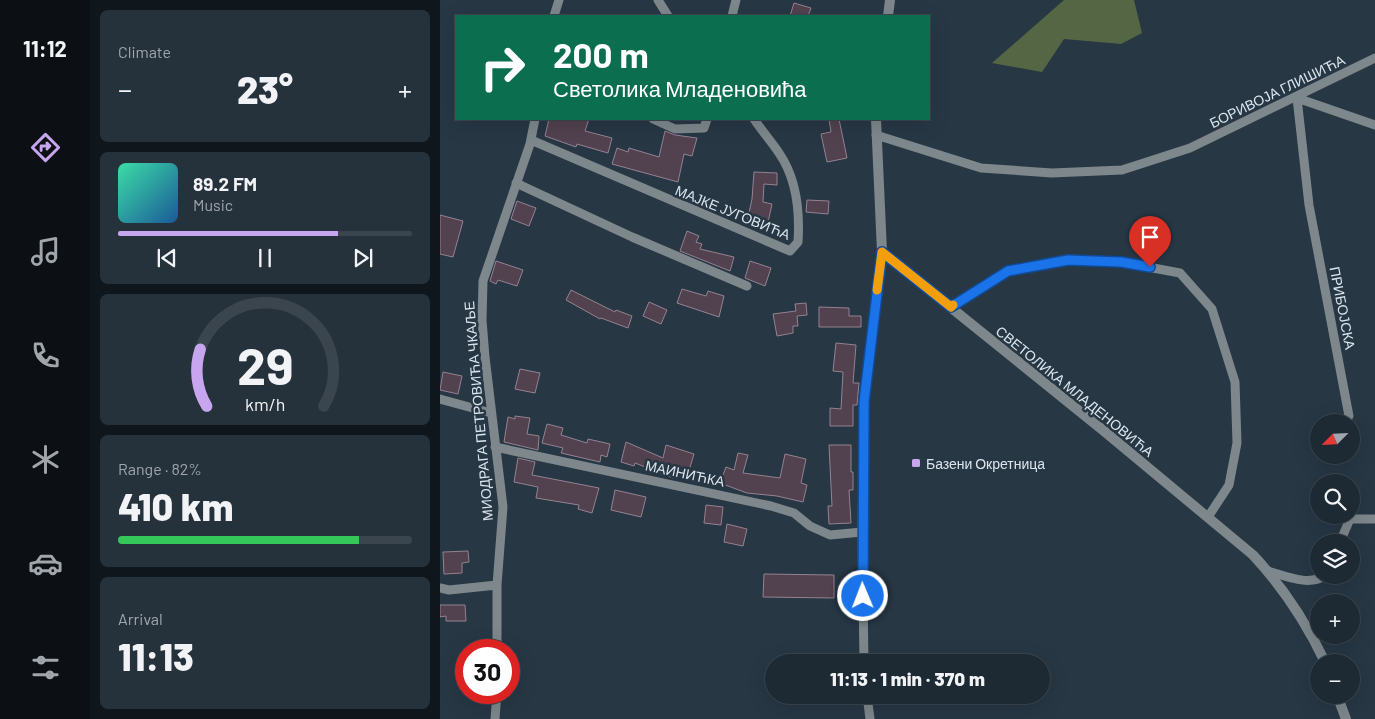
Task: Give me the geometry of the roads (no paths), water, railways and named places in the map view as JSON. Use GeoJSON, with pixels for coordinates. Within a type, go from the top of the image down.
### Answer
{"type":"FeatureCollection","features":[{"type":"Feature","properties":{"kind":"street"},"geometry":{"type":"LineString","coordinates":[[554,15],[559,0]]}},
{"type":"Feature","properties":{"kind":"street"},"geometry":{"type":"LineString","coordinates":[[658,0],[667,15]]}},
{"type":"Feature","properties":{"kind":"street"},"geometry":{"type":"LineString","coordinates":[[732,15],[736,0]]}},
{"type":"Feature","properties":{"kind":"street"},"geometry":{"type":"LineString","coordinates":[[888,15],[890,0]]}},
{"type":"Feature","properties":{"kind":"street","name":"БОРИВОЈА ГЛИШИЋА"},"geometry":{"type":"LineString","coordinates":[[876,135],[981,168],[1052,173],[1122,170],[1190,148],[1297,98],[1375,58]]}},
{"type":"Feature","properties":{"kind":"street"},"geometry":{"type":"LineString","coordinates":[[1297,98],[1375,125]]}},
{"type":"Feature","properties":{"kind":"street","name":"ПРИБОЈСКА"},"geometry":{"type":"LineString","coordinates":[[1297,98],[1309,206],[1349,414]]}},
{"type":"Feature","properties":{"kind":"street","name":"МИОДРАГА ПЕТРОВИЋА ЧКАЉЕ"},"geometry":{"type":"LineString","coordinates":[[497,639],[497,585],[502,507],[482,320],[483,281],[531,140],[535,120]]}},
{"type":"Feature","properties":{"kind":"street"},"geometry":{"type":"LineString","coordinates":[[655,120],[675,129],[704,128],[707,120]]}},
{"type":"Feature","properties":{"kind":"street","name":"МАЈКЕ ЈУГОВИЋА"},"geometry":{"type":"LineString","coordinates":[[531,140],[790,251],[798,242],[799,226],[794,183],[780,154],[755,120]]}},
{"type":"Feature","properties":{"kind":"street"},"geometry":{"type":"LineString","coordinates":[[864,654],[862,532],[864,402],[882,252],[876,120]]}},
{"type":"Feature","properties":{"kind":"street"},"geometry":{"type":"LineString","coordinates":[[516,183],[632,238],[747,286]]}},
{"type":"Feature","properties":{"kind":"street","name":"СВЕТОЛИКА МЛАДЕНОВИЋА"},"geometry":{"type":"LineString","coordinates":[[882,252],[1208,517],[1268,571],[1286,596],[1320,654]]}},
{"type":"Feature","properties":{"kind":"street"},"geometry":{"type":"LineString","coordinates":[[951,307],[1008,271],[1068,260],[1121,262],[1180,273],[1212,309],[1235,382],[1237,443],[1229,485],[1208,517]]}},
{"type":"Feature","properties":{"kind":"street"},"geometry":{"type":"LineString","coordinates":[[440,399],[491,413]]}},
{"type":"Feature","properties":{"kind":"street","name":"МАИНИЋКА"},"geometry":{"type":"LineString","coordinates":[[496,447],[771,506],[794,513],[810,526],[830,535],[862,532]]}},
{"type":"Feature","properties":{"kind":"street"},"geometry":{"type":"LineString","coordinates":[[1343,534],[1350,519],[1375,519]]}},
{"type":"Feature","properties":{"kind":"street"},"geometry":{"type":"LineString","coordinates":[[1268,571],[1310,581]]}},
{"type":"Feature","properties":{"kind":"street"},"geometry":{"type":"LineString","coordinates":[[440,588],[449,590],[497,585]]}},
{"type":"Feature","properties":{"kind":"street"},"geometry":{"type":"LineString","coordinates":[[495,719],[496,704]]}},
{"type":"Feature","properties":{"kind":"street"},"geometry":{"type":"LineString","coordinates":[[868,704],[870,719]]}},
{"type":"Feature","properties":{"kind":"street"},"geometry":{"type":"LineString","coordinates":[[1340,704],[1346,719]]}},
{"type":"Feature","properties":{"kind":"place","name":"Базени Окретница"},"geometry":{"type":"Point","coordinates":[916,463]}}]}
